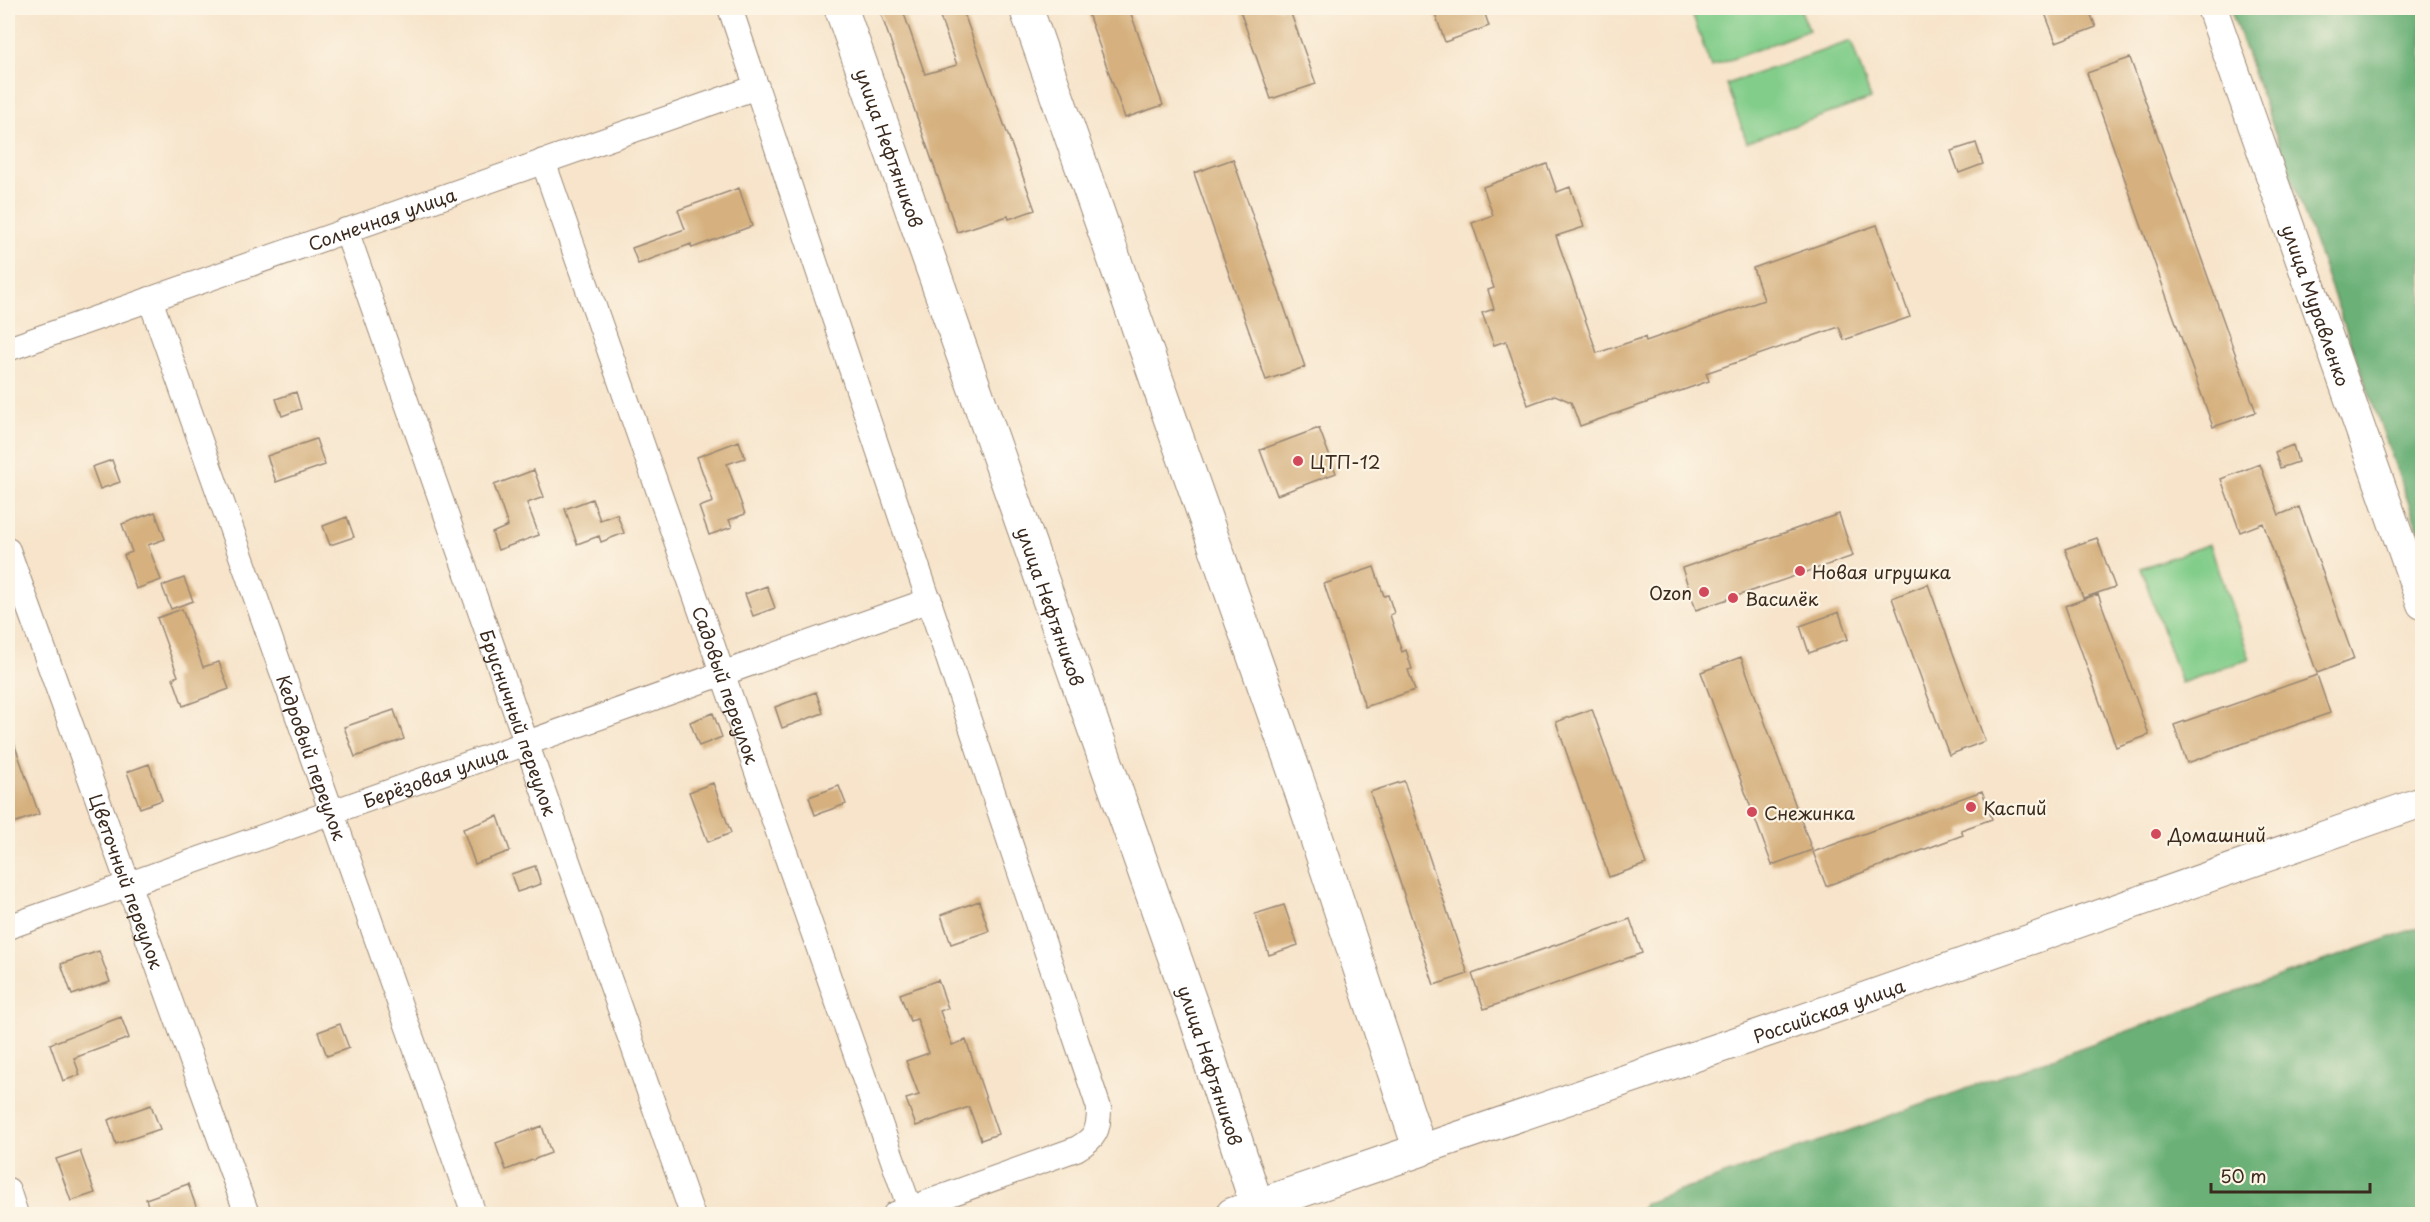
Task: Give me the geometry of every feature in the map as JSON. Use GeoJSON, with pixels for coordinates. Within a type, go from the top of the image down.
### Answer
{"type":"FeatureCollection","features":[{"type":"Feature","properties":{"kind":"main road","name":"улица Нефтяников"},"geometry":{"type":"LineString","coordinates":[[841,8],[1190,999],[1250,1212]]}},
{"type":"Feature","properties":{"kind":"main road"},"geometry":{"type":"LineString","coordinates":[[1026,8],[1298,782],[1420,1150]]}},
{"type":"Feature","properties":{"kind":"main road","name":"Российская улица"},"geometry":{"type":"LineString","coordinates":[[1250,1212],[1420,1150]]}},
{"type":"Feature","properties":{"kind":"street"},"geometry":{"type":"LineString","coordinates":[[730,8],[1096,1096],[1099,1126],[1090,1142],[1077,1149],[903,1212]]}},
{"type":"Feature","properties":{"kind":"street","name":"улица Муравленко"},"geometry":{"type":"LineString","coordinates":[[2212,8],[2422,604]]}},
{"type":"Feature","properties":{"kind":"street","name":"Солнечная улица"},"geometry":{"type":"LineString","coordinates":[[8,349],[757,87]]}},
{"type":"Feature","properties":{"kind":"street","name":"Садовый переулок"},"geometry":{"type":"LineString","coordinates":[[543,161],[722,673],[903,1212]]}},
{"type":"Feature","properties":{"kind":"street","name":"Брусничный переулок"},"geometry":{"type":"LineString","coordinates":[[346,230],[692,1215]]}},
{"type":"Feature","properties":{"kind":"street","name":"Кедровый переулок"},"geometry":{"type":"LineString","coordinates":[[150,299],[474,1215]]}},
{"type":"Feature","properties":{"kind":"street","name":"Цветочный переулок"},"geometry":{"type":"LineString","coordinates":[[8,550],[248,1215]]}},
{"type":"Feature","properties":{"kind":"street","name":"Берёзовая улица"},"geometry":{"type":"LineString","coordinates":[[8,927],[930,600]]}},
{"type":"Feature","properties":{"kind":"street","name":"Российская улица"},"geometry":{"type":"LineString","coordinates":[[1420,1150],[1840,1007],[2422,802]]}},
{"type":"Feature","properties":{"kind":"street"},"geometry":{"type":"LineString","coordinates":[[8,1190],[16,1215]]}},
{"type":"Feature","properties":{"kind":"green space"},"geometry":{"type":"Polygon","coordinates":[[[1701,8],[1800,8],[1809,30],[1711,67],[1691,11],[1701,8]]]}},
{"type":"Feature","properties":{"kind":"green space"},"geometry":{"type":"Polygon","coordinates":[[[2230,8],[2422,8],[2422,540],[2230,8]]]}},
{"type":"Feature","properties":{"kind":"green space"},"geometry":{"type":"Polygon","coordinates":[[[1851,41],[1871,99],[1747,142],[1726,84],[1851,41]]]}},
{"type":"Feature","properties":{"kind":"green space"},"geometry":{"type":"Polygon","coordinates":[[[2210,544],[2250,659],[2181,683],[2141,568],[2210,544]]]}},
{"type":"Feature","properties":{"kind":"green space"},"geometry":{"type":"Polygon","coordinates":[[[2422,926],[2422,1214],[1639,1214],[1646,1203],[2422,926]]]}},
{"type":"Feature","properties":{"kind":"building"},"geometry":{"type":"Polygon","coordinates":[[[879,8],[902,8],[925,74],[957,65],[937,8],[962,8],[1035,210],[957,232],[879,8]]]}},
{"type":"Feature","properties":{"kind":"building"},"geometry":{"type":"Polygon","coordinates":[[[1086,8],[1129,8],[1163,105],[1125,118],[1086,8]]]}},
{"type":"Feature","properties":{"kind":"building"},"geometry":{"type":"Polygon","coordinates":[[[1239,8],[1289,8],[1316,84],[1271,99],[1239,8]]]}},
{"type":"Feature","properties":{"kind":"building"},"geometry":{"type":"Polygon","coordinates":[[[1433,8],[1483,8],[1489,26],[1445,42],[1433,8]]]}},
{"type":"Feature","properties":{"kind":"building"},"geometry":{"type":"Polygon","coordinates":[[[2043,8],[2088,8],[2096,27],[2056,42],[2043,8]]]}},
{"type":"Feature","properties":{"kind":"building"},"geometry":{"type":"Polygon","coordinates":[[[2130,58],[2256,412],[2213,427],[2087,73],[2130,58]]]}},
{"type":"Feature","properties":{"kind":"building"},"geometry":{"type":"Polygon","coordinates":[[[1976,143],[1983,164],[1959,173],[1951,151],[1976,143]]]}},
{"type":"Feature","properties":{"kind":"building"},"geometry":{"type":"Polygon","coordinates":[[[1233,159],[1305,367],[1266,380],[1194,173],[1233,159]]]}},
{"type":"Feature","properties":{"kind":"building"},"geometry":{"type":"Polygon","coordinates":[[[1547,164],[1557,192],[1570,187],[1584,227],[1556,236],[1597,353],[1645,337],[1646,341],[1764,300],[1753,268],[1877,225],[1910,317],[1844,340],[1839,327],[1706,373],[1709,381],[1580,426],[1571,402],[1555,395],[1528,405],[1506,341],[1494,345],[1482,313],[1494,309],[1488,290],[1494,288],[1472,223],[1493,215],[1483,187],[1547,164]]]}},
{"type":"Feature","properties":{"kind":"building"},"geometry":{"type":"Polygon","coordinates":[[[739,188],[752,226],[692,248],[691,244],[638,264],[632,248],[685,229],[678,210],[739,188]]]}},
{"type":"Feature","properties":{"kind":"building"},"geometry":{"type":"Polygon","coordinates":[[[296,392],[301,409],[282,416],[276,399],[296,392]]]}},
{"type":"Feature","properties":{"kind":"building","name":"ЦТП-12"},"geometry":{"type":"Polygon","coordinates":[[[1319,428],[1336,473],[1277,495],[1260,450],[1319,428]]]}},
{"type":"Feature","properties":{"kind":"building"},"geometry":{"type":"Polygon","coordinates":[[[316,439],[325,465],[276,482],[267,456],[316,439]]]}},
{"type":"Feature","properties":{"kind":"building"},"geometry":{"type":"Polygon","coordinates":[[[739,441],[745,458],[727,464],[745,514],[729,520],[732,527],[709,535],[699,507],[713,502],[697,457],[739,441]]]}},
{"type":"Feature","properties":{"kind":"building"},"geometry":{"type":"Polygon","coordinates":[[[2293,445],[2298,462],[2280,468],[2275,452],[2293,445]]]}},
{"type":"Feature","properties":{"kind":"building"},"geometry":{"type":"Polygon","coordinates":[[[112,460],[120,482],[100,489],[92,467],[112,460]]]}},
{"type":"Feature","properties":{"kind":"building"},"geometry":{"type":"Polygon","coordinates":[[[2260,464],[2279,515],[2299,507],[2354,659],[2317,673],[2263,523],[2240,532],[2221,479],[2260,464]]]}},
{"type":"Feature","properties":{"kind":"building"},"geometry":{"type":"Polygon","coordinates":[[[534,470],[544,497],[527,503],[539,535],[498,550],[492,533],[508,526],[494,485],[534,470]]]}},
{"type":"Feature","properties":{"kind":"building"},"geometry":{"type":"Polygon","coordinates":[[[592,499],[600,520],[617,514],[624,533],[601,542],[599,536],[577,544],[565,509],[592,499]]]}},
{"type":"Feature","properties":{"kind":"building"},"geometry":{"type":"Polygon","coordinates":[[[155,512],[165,539],[148,545],[161,580],[136,589],[124,555],[132,552],[122,524],[155,512]]]}},
{"type":"Feature","properties":{"kind":"building"},"geometry":{"type":"Polygon","coordinates":[[[1839,514],[1853,556],[1696,610],[1682,568],[1839,514]]]}},
{"type":"Feature","properties":{"kind":"building"},"geometry":{"type":"Polygon","coordinates":[[[347,517],[354,537],[330,545],[323,526],[347,517]]]}},
{"type":"Feature","properties":{"kind":"building"},"geometry":{"type":"Polygon","coordinates":[[[2097,538],[2115,587],[2083,598],[2065,549],[2097,538]]]}},
{"type":"Feature","properties":{"kind":"building"},"geometry":{"type":"Polygon","coordinates":[[[1374,567],[1384,596],[1388,595],[1394,613],[1390,615],[1402,652],[1406,650],[1412,669],[1408,670],[1415,690],[1365,707],[1324,584],[1374,567]]]}},
{"type":"Feature","properties":{"kind":"building"},"geometry":{"type":"Polygon","coordinates":[[[184,578],[193,601],[171,609],[162,586],[184,578]]]}},
{"type":"Feature","properties":{"kind":"building"},"geometry":{"type":"Polygon","coordinates":[[[1928,584],[1985,741],[1949,755],[1892,598],[1928,584]]]}},
{"type":"Feature","properties":{"kind":"building"},"geometry":{"type":"Polygon","coordinates":[[[767,586],[775,608],[753,616],[745,594],[767,586]]]}},
{"type":"Feature","properties":{"kind":"building"},"geometry":{"type":"Polygon","coordinates":[[[2098,594],[2149,735],[2116,747],[2065,606],[2098,594]]]}},
{"type":"Feature","properties":{"kind":"building"},"geometry":{"type":"Polygon","coordinates":[[[182,609],[203,667],[219,662],[229,689],[183,706],[173,678],[178,676],[157,618],[182,609]]]}},
{"type":"Feature","properties":{"kind":"building"},"geometry":{"type":"Polygon","coordinates":[[[1839,612],[1848,639],[1809,653],[1800,626],[1839,612]]]}},
{"type":"Feature","properties":{"kind":"building"},"geometry":{"type":"Polygon","coordinates":[[[1741,657],[1812,850],[1772,865],[1701,672],[1741,657]]]}},
{"type":"Feature","properties":{"kind":"building"},"geometry":{"type":"Polygon","coordinates":[[[2317,675],[2330,713],[2187,763],[2174,725],[2317,675]]]}},
{"type":"Feature","properties":{"kind":"building"},"geometry":{"type":"Polygon","coordinates":[[[816,692],[823,713],[782,728],[775,707],[816,692]]]}},
{"type":"Feature","properties":{"kind":"building"},"geometry":{"type":"Polygon","coordinates":[[[1592,709],[1646,864],[1609,877],[1556,722],[1592,709]]]}},
{"type":"Feature","properties":{"kind":"building"},"geometry":{"type":"Polygon","coordinates":[[[394,710],[404,739],[355,757],[344,727],[394,710]]]}},
{"type":"Feature","properties":{"kind":"building"},"geometry":{"type":"Polygon","coordinates":[[[713,713],[722,737],[699,746],[690,722],[713,713]]]}},
{"type":"Feature","properties":{"kind":"building"},"geometry":{"type":"Polygon","coordinates":[[[8,732],[10,732],[39,814],[8,825],[8,732]]]}},
{"type":"Feature","properties":{"kind":"building"},"geometry":{"type":"Polygon","coordinates":[[[149,764],[162,800],[140,808],[127,772],[149,764]]]}},
{"type":"Feature","properties":{"kind":"building"},"geometry":{"type":"Polygon","coordinates":[[[1404,781],[1468,974],[1434,985],[1370,792],[1404,781]]]}},
{"type":"Feature","properties":{"kind":"building"},"geometry":{"type":"Polygon","coordinates":[[[713,783],[731,833],[708,842],[689,792],[713,783]]]}},
{"type":"Feature","properties":{"kind":"building"},"geometry":{"type":"Polygon","coordinates":[[[839,786],[846,804],[815,815],[809,797],[839,786]]]}},
{"type":"Feature","properties":{"kind":"building"},"geometry":{"type":"Polygon","coordinates":[[[1982,791],[1992,819],[1961,830],[1963,835],[1826,886],[1813,852],[1982,791]]]}},
{"type":"Feature","properties":{"kind":"building"},"geometry":{"type":"Polygon","coordinates":[[[498,816],[510,851],[475,864],[463,829],[498,816]]]}},
{"type":"Feature","properties":{"kind":"building"},"geometry":{"type":"Polygon","coordinates":[[[535,866],[541,884],[517,892],[511,874],[535,866]]]}},
{"type":"Feature","properties":{"kind":"building"},"geometry":{"type":"Polygon","coordinates":[[[979,901],[989,931],[951,944],[941,915],[979,901]]]}},
{"type":"Feature","properties":{"kind":"building"},"geometry":{"type":"Polygon","coordinates":[[[1284,905],[1298,945],[1269,955],[1255,914],[1284,905]]]}},
{"type":"Feature","properties":{"kind":"building"},"geometry":{"type":"Polygon","coordinates":[[[1630,919],[1642,953],[1484,1009],[1472,974],[1630,919]]]}},
{"type":"Feature","properties":{"kind":"building"},"geometry":{"type":"Polygon","coordinates":[[[99,951],[110,982],[72,995],[61,964],[99,951]]]}},
{"type":"Feature","properties":{"kind":"building"},"geometry":{"type":"Polygon","coordinates":[[[938,980],[948,1008],[940,1011],[952,1045],[966,1040],[998,1134],[981,1140],[969,1107],[916,1126],[906,1099],[919,1095],[906,1061],[929,1053],[917,1019],[910,1021],[900,994],[938,980]]]}},
{"type":"Feature","properties":{"kind":"building"},"geometry":{"type":"Polygon","coordinates":[[[121,1017],[129,1038],[74,1058],[80,1075],[63,1081],[50,1044],[121,1017]]]}},
{"type":"Feature","properties":{"kind":"building"},"geometry":{"type":"Polygon","coordinates":[[[340,1024],[349,1048],[327,1056],[318,1032],[340,1024]]]}},
{"type":"Feature","properties":{"kind":"building"},"geometry":{"type":"Polygon","coordinates":[[[151,1105],[160,1129],[116,1144],[108,1120],[151,1105]]]}},
{"type":"Feature","properties":{"kind":"building"},"geometry":{"type":"Polygon","coordinates":[[[542,1126],[551,1153],[506,1170],[496,1143],[542,1126]]]}},
{"type":"Feature","properties":{"kind":"building"},"geometry":{"type":"Polygon","coordinates":[[[80,1151],[95,1193],[71,1201],[56,1159],[80,1151]]]}},
{"type":"Feature","properties":{"kind":"building"},"geometry":{"type":"Polygon","coordinates":[[[188,1184],[197,1209],[183,1215],[151,1215],[146,1199],[188,1184]]]}},
{"type":"Feature","properties":{"kind":"place","name":"ЦТП-12"},"geometry":{"type":"Point","coordinates":[1298,461]}},
{"type":"Feature","properties":{"kind":"place","name":"Новая игрушка"},"geometry":{"type":"Point","coordinates":[1800,571]}},
{"type":"Feature","properties":{"kind":"place","name":"Ozon"},"geometry":{"type":"Point","coordinates":[1704,592]}},
{"type":"Feature","properties":{"kind":"place","name":"Василёк"},"geometry":{"type":"Point","coordinates":[1733,598]}},
{"type":"Feature","properties":{"kind":"place","name":"Каспий"},"geometry":{"type":"Point","coordinates":[1971,807]}},
{"type":"Feature","properties":{"kind":"place","name":"Снежинка"},"geometry":{"type":"Point","coordinates":[1752,812]}},
{"type":"Feature","properties":{"kind":"place","name":"Домашний"},"geometry":{"type":"Point","coordinates":[2156,834]}}]}
